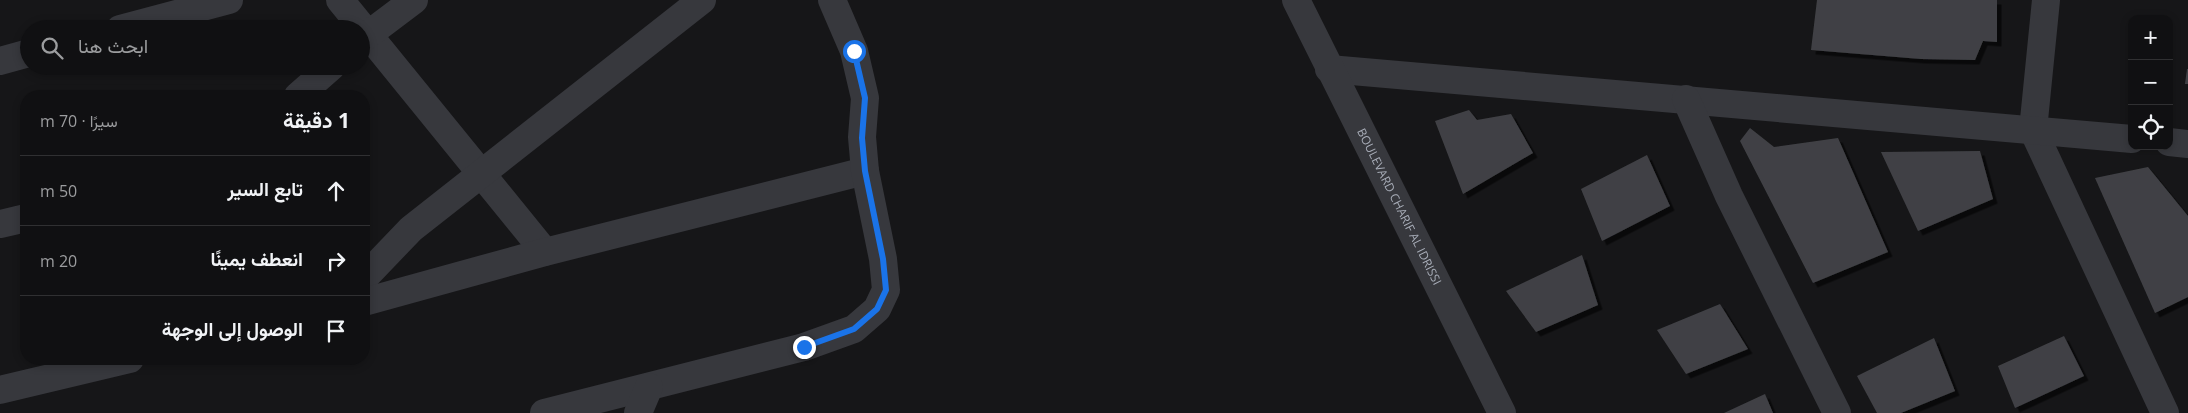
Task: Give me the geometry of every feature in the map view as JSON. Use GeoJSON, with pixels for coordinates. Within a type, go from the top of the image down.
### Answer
{"type":"FeatureCollection","features":[{"type":"Feature","properties":{"kind":"street"},"geometry":{"type":"LineString","coordinates":[[154,20],[229,0]]}},
{"type":"Feature","properties":{"kind":"street"},"geometry":{"type":"LineString","coordinates":[[340,0],[353,20]]}},
{"type":"Feature","properties":{"kind":"street"},"geometry":{"type":"LineString","coordinates":[[370,33],[414,0]]}},
{"type":"Feature","properties":{"kind":"street"},"geometry":{"type":"LineString","coordinates":[[370,272],[411,229],[702,0]]}},
{"type":"Feature","properties":{"kind":"street"},"geometry":{"type":"LineString","coordinates":[[544,413],[804,347],[854,329],[877,309],[886,290],[883,259],[865,171],[862,138],[865,98],[854,51],[832,0]]}},
{"type":"Feature","properties":{"kind":"street","name":"BOULEVARD CHARIF AL IDRISSI"},"geometry":{"type":"LineString","coordinates":[[1296,0],[1328,69],[1502,413]]}},
{"type":"Feature","properties":{"kind":"street"},"geometry":{"type":"LineString","coordinates":[[2046,0],[2033,130],[2166,413]]}},
{"type":"Feature","properties":{"kind":"street"},"geometry":{"type":"LineString","coordinates":[[370,44],[483,174],[545,252]]}},
{"type":"Feature","properties":{"kind":"street"},"geometry":{"type":"LineString","coordinates":[[0,61],[20,55]]}},
{"type":"Feature","properties":{"kind":"street"},"geometry":{"type":"LineString","coordinates":[[1328,69],[2128,139]]}},
{"type":"Feature","properties":{"kind":"street"},"geometry":{"type":"LineString","coordinates":[[305,90],[322,75]]}},
{"type":"Feature","properties":{"kind":"street"},"geometry":{"type":"LineString","coordinates":[[1686,99],[1729,196],[1837,413]]}},
{"type":"Feature","properties":{"kind":"street"},"geometry":{"type":"LineString","coordinates":[[2173,142],[2188,144]]}},
{"type":"Feature","properties":{"kind":"street"},"geometry":{"type":"LineString","coordinates":[[370,300],[545,252],[865,171]]}},
{"type":"Feature","properties":{"kind":"street"},"geometry":{"type":"LineString","coordinates":[[0,224],[20,219]]}},
{"type":"Feature","properties":{"kind":"street"},"geometry":{"type":"LineString","coordinates":[[0,390],[105,365]]}},
{"type":"Feature","properties":{"kind":"street"},"geometry":{"type":"LineString","coordinates":[[638,413],[649,387]]}},
{"type":"Feature","properties":{"kind":"building"},"geometry":{"type":"Polygon","coordinates":[[[1817,0],[1997,0],[1997,42],[1983,41],[1975,60],[1921,59],[1811,50],[1817,0]]]}},
{"type":"Feature","properties":{"kind":"building"},"geometry":{"type":"Polygon","coordinates":[[[2187,69],[2188,84],[2185,84],[2187,69]]]}},
{"type":"Feature","properties":{"kind":"building"},"geometry":{"type":"Polygon","coordinates":[[[1469,110],[1477,120],[1511,114],[1533,153],[1463,194],[1435,121],[1469,110]]]}},
{"type":"Feature","properties":{"kind":"building"},"geometry":{"type":"Polygon","coordinates":[[[1750,128],[1774,147],[1838,138],[1888,252],[1813,283],[1740,141],[1750,128]]]}},
{"type":"Feature","properties":{"kind":"building"},"geometry":{"type":"Polygon","coordinates":[[[1980,151],[1993,199],[1918,231],[1881,152],[1980,151]]]}},
{"type":"Feature","properties":{"kind":"building"},"geometry":{"type":"Polygon","coordinates":[[[1647,155],[1670,206],[1602,241],[1581,189],[1647,155]]]}},
{"type":"Feature","properties":{"kind":"building"},"geometry":{"type":"Polygon","coordinates":[[[2148,167],[2188,216],[2188,297],[2155,313],[2095,178],[2148,167]]]}},
{"type":"Feature","properties":{"kind":"building"},"geometry":{"type":"Polygon","coordinates":[[[1582,255],[1598,305],[1536,332],[1506,291],[1582,255]]]}},
{"type":"Feature","properties":{"kind":"building"},"geometry":{"type":"Polygon","coordinates":[[[1720,304],[1748,349],[1686,374],[1657,330],[1720,304]]]}},
{"type":"Feature","properties":{"kind":"building"},"geometry":{"type":"Polygon","coordinates":[[[2064,336],[2084,376],[2015,408],[1998,366],[2064,336]]]}},
{"type":"Feature","properties":{"kind":"building"},"geometry":{"type":"Polygon","coordinates":[[[1934,338],[1955,391],[1901,413],[1877,413],[1857,376],[1934,338]]]}},
{"type":"Feature","properties":{"kind":"building"},"geometry":{"type":"Polygon","coordinates":[[[1765,394],[1773,413],[1724,413],[1765,394]]]}},
{"type":"Feature","properties":{"kind":"route"},"geometry":{"type":"LineString","coordinates":[[804,347],[854,329],[877,309],[886,290],[883,259],[865,171],[862,138],[865,98],[854,51]]}}]}
